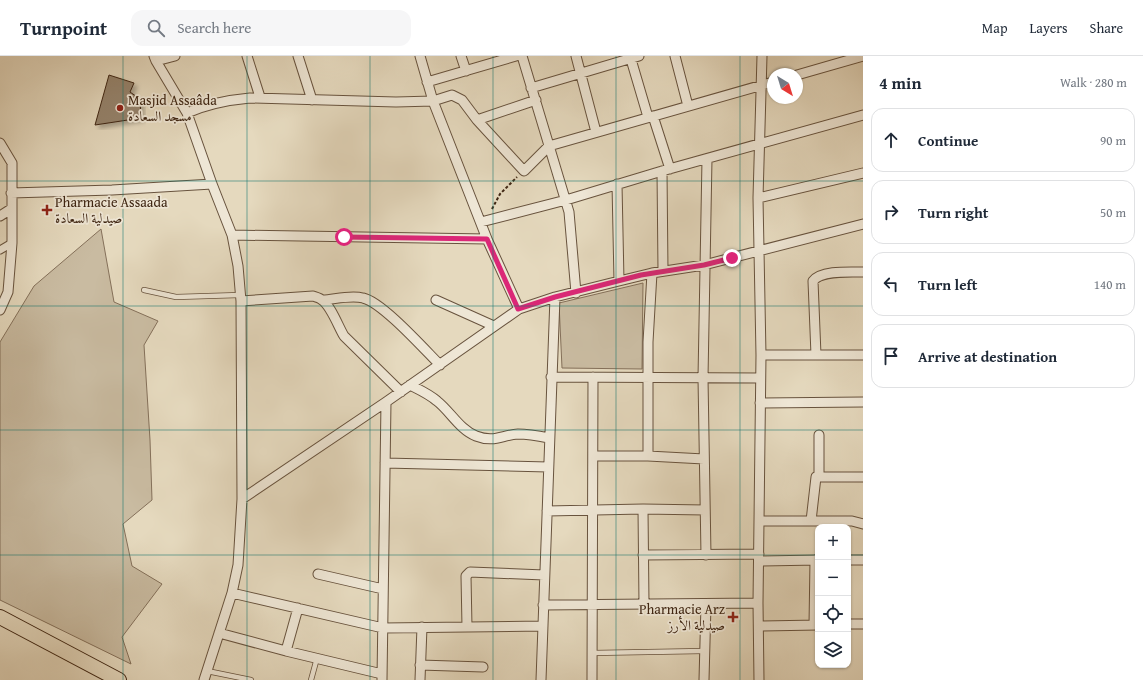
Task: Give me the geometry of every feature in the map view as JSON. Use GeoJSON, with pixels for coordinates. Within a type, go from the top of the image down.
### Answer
{"type":"FeatureCollection","features":[{"type":"Feature","properties":{"kind":"main road"},"geometry":{"type":"LineString","coordinates":[[0,617],[119,680]]}},
{"type":"Feature","properties":{"kind":"street"},"geometry":{"type":"LineString","coordinates":[[175,56],[155,58],[187,113],[232,235],[238,266],[240,298],[242,499],[238,565],[232,593],[205,676]]}},
{"type":"Feature","properties":{"kind":"street"},"geometry":{"type":"LineString","coordinates":[[247,56],[260,97]]}},
{"type":"Feature","properties":{"kind":"street"},"geometry":{"type":"LineString","coordinates":[[298,56],[312,100]]}},
{"type":"Feature","properties":{"kind":"street"},"geometry":{"type":"LineString","coordinates":[[420,56],[433,101],[487,239],[518,309]]}},
{"type":"Feature","properties":{"kind":"street"},"geometry":{"type":"LineString","coordinates":[[461,56],[466,71]]}},
{"type":"Feature","properties":{"kind":"street"},"geometry":{"type":"LineString","coordinates":[[427,82],[516,56]]}},
{"type":"Feature","properties":{"kind":"street"},"geometry":{"type":"LineString","coordinates":[[522,56],[569,212],[576,293]]}},
{"type":"Feature","properties":{"kind":"street"},"geometry":{"type":"LineString","coordinates":[[576,56],[596,132]]}},
{"type":"Feature","properties":{"kind":"street"},"geometry":{"type":"LineString","coordinates":[[675,56],[688,106]]}},
{"type":"Feature","properties":{"kind":"street"},"geometry":{"type":"LineString","coordinates":[[759,680],[758,603],[761,355],[758,198],[762,56]]}},
{"type":"Feature","properties":{"kind":"street"},"geometry":{"type":"LineString","coordinates":[[803,73],[863,56]]}},
{"type":"Feature","properties":{"kind":"street"},"geometry":{"type":"LineString","coordinates":[[531,88],[633,57],[666,170],[664,271]]}},
{"type":"Feature","properties":{"kind":"street"},"geometry":{"type":"LineString","coordinates":[[187,113],[202,106],[231,99],[260,97],[396,102],[433,101],[455,96],[462,100],[477,120],[524,171],[549,146],[767,84]]}},
{"type":"Feature","properties":{"kind":"street"},"geometry":{"type":"LineString","coordinates":[[477,120],[536,100]]}},
{"type":"Feature","properties":{"kind":"street"},"geometry":{"type":"LineString","coordinates":[[481,222],[566,200],[617,184],[863,115]]}},
{"type":"Feature","properties":{"kind":"street"},"geometry":{"type":"LineString","coordinates":[[0,144],[12,163],[12,243],[8,292],[0,310]]}},
{"type":"Feature","properties":{"kind":"street"},"geometry":{"type":"LineString","coordinates":[[706,555],[702,378],[707,159]]}},
{"type":"Feature","properties":{"kind":"street"},"geometry":{"type":"LineString","coordinates":[[758,198],[863,173]]}},
{"type":"Feature","properties":{"kind":"street"},"geometry":{"type":"LineString","coordinates":[[11,192],[112,190],[212,184]]}},
{"type":"Feature","properties":{"kind":"street"},"geometry":{"type":"LineString","coordinates":[[617,184],[619,281]]}},
{"type":"Feature","properties":{"kind":"street"},"geometry":{"type":"LineString","coordinates":[[0,216],[11,208]]}},
{"type":"Feature","properties":{"kind":"street"},"geometry":{"type":"LineString","coordinates":[[242,499],[401,392],[518,309],[555,297],[576,293],[619,281],[652,273],[704,265],[863,224]]}},
{"type":"Feature","properties":{"kind":"street"},"geometry":{"type":"LineString","coordinates":[[232,235],[487,239]]}},
{"type":"Feature","properties":{"kind":"street"},"geometry":{"type":"LineString","coordinates":[[0,250],[12,243]]}},
{"type":"Feature","properties":{"kind":"street"},"geometry":{"type":"LineString","coordinates":[[816,355],[813,281],[819,275],[827,273],[863,272]]}},
{"type":"Feature","properties":{"kind":"street"},"geometry":{"type":"LineString","coordinates":[[648,456],[648,377],[652,273]]}},
{"type":"Feature","properties":{"kind":"street"},"geometry":{"type":"LineString","coordinates":[[240,298],[313,296],[323,300],[352,297],[364,298],[379,306],[440,365]]}},
{"type":"Feature","properties":{"kind":"street"},"geometry":{"type":"LineString","coordinates":[[541,680],[555,297]]}},
{"type":"Feature","properties":{"kind":"street"},"geometry":{"type":"LineString","coordinates":[[323,300],[331,311],[344,336],[401,392]]}},
{"type":"Feature","properties":{"kind":"street"},"geometry":{"type":"LineString","coordinates":[[436,300],[494,326]]}},
{"type":"Feature","properties":{"kind":"street"},"geometry":{"type":"LineString","coordinates":[[761,355],[863,355]]}},
{"type":"Feature","properties":{"kind":"street"},"geometry":{"type":"LineString","coordinates":[[551,376],[760,378]]}},
{"type":"Feature","properties":{"kind":"street"},"geometry":{"type":"LineString","coordinates":[[592,680],[593,377]]}},
{"type":"Feature","properties":{"kind":"street"},"geometry":{"type":"LineString","coordinates":[[410,385],[437,400],[465,430],[475,436],[494,439],[516,434],[526,434],[549,438]]}},
{"type":"Feature","properties":{"kind":"street"},"geometry":{"type":"LineString","coordinates":[[219,633],[317,658],[382,677],[386,402]]}},
{"type":"Feature","properties":{"kind":"street"},"geometry":{"type":"LineString","coordinates":[[760,403],[863,402]]}},
{"type":"Feature","properties":{"kind":"street"},"geometry":{"type":"LineString","coordinates":[[819,435],[819,477]]}},
{"type":"Feature","properties":{"kind":"street"},"geometry":{"type":"LineString","coordinates":[[593,456],[648,456],[704,459]]}},
{"type":"Feature","properties":{"kind":"street"},"geometry":{"type":"LineString","coordinates":[[385,463],[548,467]]}},
{"type":"Feature","properties":{"kind":"street"},"geometry":{"type":"LineString","coordinates":[[811,521],[815,479],[819,477],[863,477]]}},
{"type":"Feature","properties":{"kind":"street"},"geometry":{"type":"LineString","coordinates":[[547,512],[642,509],[705,510]]}},
{"type":"Feature","properties":{"kind":"street"},"geometry":{"type":"LineString","coordinates":[[642,509],[644,604]]}},
{"type":"Feature","properties":{"kind":"street"},"geometry":{"type":"LineString","coordinates":[[759,521],[852,521],[863,524]]}},
{"type":"Feature","properties":{"kind":"street"},"geometry":{"type":"LineString","coordinates":[[643,555],[706,555],[815,560]]}},
{"type":"Feature","properties":{"kind":"street"},"geometry":{"type":"LineString","coordinates":[[851,560],[863,560]]}},
{"type":"Feature","properties":{"kind":"street"},"geometry":{"type":"LineString","coordinates":[[467,627],[467,573],[544,575]]}},
{"type":"Feature","properties":{"kind":"street"},"geometry":{"type":"LineString","coordinates":[[318,574],[384,589]]}},
{"type":"Feature","properties":{"kind":"street"},"geometry":{"type":"LineString","coordinates":[[232,593],[383,628],[542,626]]}},
{"type":"Feature","properties":{"kind":"street"},"geometry":{"type":"LineString","coordinates":[[543,605],[758,603]]}},
{"type":"Feature","properties":{"kind":"street"},"geometry":{"type":"LineString","coordinates":[[704,680],[706,604]]}},
{"type":"Feature","properties":{"kind":"street"},"geometry":{"type":"LineString","coordinates":[[286,651],[298,608]]}},
{"type":"Feature","properties":{"kind":"street"},"geometry":{"type":"LineString","coordinates":[[851,624],[863,624]]}},
{"type":"Feature","properties":{"kind":"street"},"geometry":{"type":"LineString","coordinates":[[759,626],[815,625]]}},
{"type":"Feature","properties":{"kind":"street"},"geometry":{"type":"LineString","coordinates":[[420,680],[422,627]]}},
{"type":"Feature","properties":{"kind":"street"},"geometry":{"type":"LineString","coordinates":[[420,665],[483,666]]}},
{"type":"Feature","properties":{"kind":"lane"},"geometry":{"type":"LineString","coordinates":[[144,290],[176,297],[240,298]]}},
{"type":"Feature","properties":{"kind":"lane"},"geometry":{"type":"LineString","coordinates":[[592,653],[704,652]]}},
{"type":"Feature","properties":{"kind":"lane"},"geometry":{"type":"LineString","coordinates":[[311,680],[317,658]]}},
{"type":"Feature","properties":{"kind":"lane"},"geometry":{"type":"LineString","coordinates":[[205,676],[251,680]]}},
{"type":"Feature","properties":{"kind":"path"},"geometry":{"type":"LineString","coordinates":[[490,219],[491,210],[500,194],[524,171]]}},
{"type":"Feature","properties":{"kind":"shaded area"},"geometry":{"type":"Polygon","coordinates":[[[101,229],[114,302],[158,321],[144,345],[152,500],[123,524],[132,566],[162,584],[122,637],[131,664],[0,600],[0,342],[34,286],[101,229]]]}},
{"type":"Feature","properties":{"kind":"shaded area"},"geometry":{"type":"Polygon","coordinates":[[[643,283],[642,369],[562,368],[559,303],[643,283]]]}},
{"type":"Feature","properties":{"kind":"building","name":"Masjid Assaâda مسجد السعادة"},"geometry":{"type":"Polygon","coordinates":[[[109,75],[134,83],[130,92],[140,99],[141,118],[95,125],[109,75]]]}},
{"type":"Feature","properties":{"kind":"place","name":"Masjid Assaâda مسجد السعادة"},"geometry":{"type":"Point","coordinates":[120,108]}},
{"type":"Feature","properties":{"kind":"place","name":"Pharmacie Assaada صيدلية السعادة"},"geometry":{"type":"Point","coordinates":[47,210]}},
{"type":"Feature","properties":{"kind":"place","name":"Pharmacie Arz صيدلية الأرز"},"geometry":{"type":"Point","coordinates":[733,617]}},
{"type":"Feature","properties":{"kind":"route"},"geometry":{"type":"LineString","coordinates":[[344,237],[487,239],[518,309],[555,297],[576,293],[641,275],[704,265],[732,258]]}}]}
